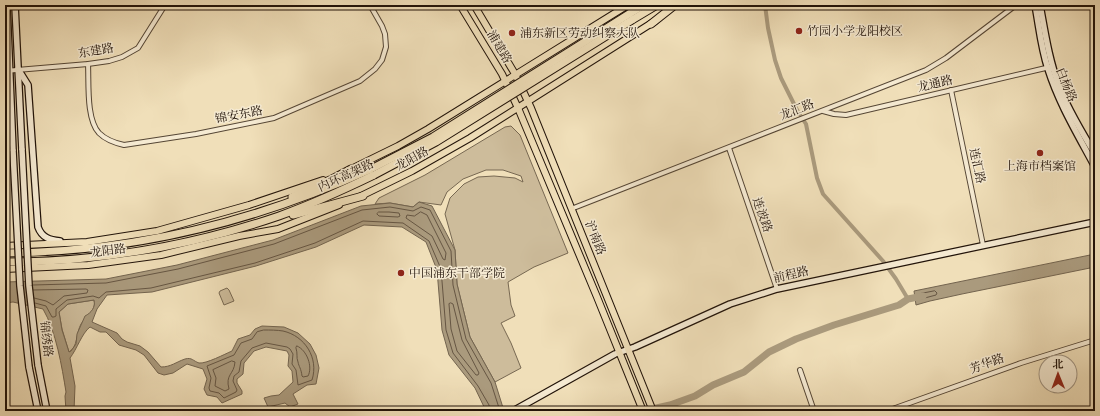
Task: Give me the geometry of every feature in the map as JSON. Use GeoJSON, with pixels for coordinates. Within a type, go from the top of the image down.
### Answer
{"type":"FeatureCollection","features":[{"type":"Feature","properties":{"kind":"highway","name":"内环高架路"},"geometry":{"type":"LineString","coordinates":[[5,262],[66,260],[183,243],[250,225],[315,202],[372,172],[436,142],[630,17],[644,5]]}},
{"type":"Feature","properties":{"kind":"highway","name":"内环高架路"},"geometry":{"type":"LineString","coordinates":[[630,17],[657,5]]}},
{"type":"Feature","properties":{"kind":"highway"},"geometry":{"type":"LineString","coordinates":[[650,24],[675,5]]}},
{"type":"Feature","properties":{"kind":"highway"},"geometry":{"type":"LineString","coordinates":[[182,234],[290,198],[351,169]]}},
{"type":"Feature","properties":{"kind":"highway","name":"内环高架路"},"geometry":{"type":"LineString","coordinates":[[5,253],[87,249],[182,234],[223,224],[276,208],[372,172]]}},
{"type":"Feature","properties":{"kind":"highway"},"geometry":{"type":"LineString","coordinates":[[250,225],[363,196]]}},
{"type":"Feature","properties":{"kind":"main road","name":"锦绣路"},"geometry":{"type":"LineString","coordinates":[[6,5],[7,71],[20,286],[29,367],[38,411]]}},
{"type":"Feature","properties":{"kind":"main road","name":"锦绣路"},"geometry":{"type":"LineString","coordinates":[[15,5],[29,286],[38,365],[47,411]]}},
{"type":"Feature","properties":{"kind":"main road","name":"浦建路"},"geometry":{"type":"LineString","coordinates":[[460,5],[506,81]]}},
{"type":"Feature","properties":{"kind":"main road","name":"浦建路"},"geometry":{"type":"LineString","coordinates":[[474,5],[515,74]]}},
{"type":"Feature","properties":{"kind":"main road","name":"龙阳路"},"geometry":{"type":"LineString","coordinates":[[5,246],[96,241],[157,231],[229,212],[284,194],[351,169],[413,138],[628,5]]}},
{"type":"Feature","properties":{"kind":"main road","name":"龙阳路"},"geometry":{"type":"LineString","coordinates":[[5,270],[88,265],[185,250],[238,236],[278,228],[363,196],[424,165],[518,108],[679,5]]}},
{"type":"Feature","properties":{"kind":"main road","name":"白杨路"},"geometry":{"type":"LineString","coordinates":[[1035,5],[1050,67],[1068,106],[1095,154]]}},
{"type":"Feature","properties":{"kind":"main road","name":"白杨路"},"geometry":{"type":"LineString","coordinates":[[1040,5],[1054,87],[1095,167]]}},
{"type":"Feature","properties":{"kind":"main road"},"geometry":{"type":"LineString","coordinates":[[18,70],[28,85],[39,230],[45,237],[54,240],[96,241]]}},
{"type":"Feature","properties":{"kind":"main road"},"geometry":{"type":"LineString","coordinates":[[5,79],[7,71]]}},
{"type":"Feature","properties":{"kind":"main road","name":"沪南路"},"geometry":{"type":"LineString","coordinates":[[515,74],[528,101],[653,411]]}},
{"type":"Feature","properties":{"kind":"main road","name":"沪南路"},"geometry":{"type":"LineString","coordinates":[[506,81],[643,411]]}},
{"type":"Feature","properties":{"kind":"main road"},"geometry":{"type":"LineString","coordinates":[[5,211],[5,231]]}},
{"type":"Feature","properties":{"kind":"main road","name":"前程路"},"geometry":{"type":"LineString","coordinates":[[512,411],[619,352],[629,349],[730,304],[777,289],[1095,222]]}},
{"type":"Feature","properties":{"kind":"street","name":"东建路"},"geometry":{"type":"LineString","coordinates":[[7,71],[88,64],[109,61],[122,57],[138,48],[165,5]]}},
{"type":"Feature","properties":{"kind":"street","name":"锦安东路"},"geometry":{"type":"LineString","coordinates":[[88,64],[91,118],[99,132],[115,143],[124,145],[196,134],[264,120],[287,113],[360,81],[376,69],[382,60],[386,47],[385,34],[370,5]]}},
{"type":"Feature","properties":{"kind":"street","name":"龙汇路"},"geometry":{"type":"LineString","coordinates":[[571,209],[906,79],[932,67],[946,58],[1016,5]]}},
{"type":"Feature","properties":{"kind":"street","name":"龙通路"},"geometry":{"type":"LineString","coordinates":[[822,111],[834,114],[846,114],[1050,67]]}},
{"type":"Feature","properties":{"kind":"street","name":"连汇路"},"geometry":{"type":"LineString","coordinates":[[951,90],[983,245]]}},
{"type":"Feature","properties":{"kind":"street","name":"连波路"},"geometry":{"type":"LineString","coordinates":[[729,148],[777,289]]}},
{"type":"Feature","properties":{"kind":"street","name":"芳华路"},"geometry":{"type":"LineString","coordinates":[[887,411],[1021,363],[1095,340]]}},
{"type":"Feature","properties":{"kind":"street"},"geometry":{"type":"LineString","coordinates":[[800,370],[814,411]]}},
{"type":"Feature","properties":{"kind":"shaded area"},"geometry":{"type":"Polygon","coordinates":[[[511,126],[520,135],[568,253],[534,267],[508,282],[511,305],[515,316],[501,323],[521,368],[495,382],[470,337],[457,284],[455,250],[445,214],[450,198],[464,184],[478,177],[494,176],[515,178],[523,182],[521,176],[503,170],[486,170],[463,179],[447,192],[441,205],[419,202],[413,207],[390,203],[375,204],[379,198],[425,175],[505,127],[511,126]]]}},
{"type":"Feature","properties":{"kind":"shaded area"},"geometry":{"type":"Polygon","coordinates":[[[227,288],[234,301],[224,305],[219,293],[227,288]]]}},
{"type":"Feature","properties":{"kind":"shaded area"},"geometry":{"type":"Polygon","coordinates":[[[94,300],[95,304],[93,310],[81,324],[74,347],[69,352],[62,329],[59,312],[68,304],[94,300]]]}},
{"type":"Feature","properties":{"kind":"water"},"geometry":{"type":"Polygon","coordinates":[[[419,202],[432,206],[455,250],[457,284],[470,337],[495,382],[504,411],[486,411],[475,388],[449,355],[442,330],[437,270],[426,242],[402,227],[364,225],[316,247],[256,266],[152,292],[107,295],[97,309],[92,322],[117,333],[127,342],[140,346],[148,352],[161,367],[187,359],[202,363],[216,358],[232,351],[238,339],[250,335],[255,329],[262,326],[284,327],[298,333],[310,344],[316,355],[319,368],[316,384],[307,385],[293,394],[298,404],[290,407],[285,403],[268,407],[264,398],[279,395],[293,382],[292,371],[288,366],[289,355],[287,351],[266,347],[254,351],[244,363],[243,374],[237,379],[237,383],[242,391],[242,394],[222,403],[217,397],[207,395],[204,389],[207,379],[203,369],[187,364],[173,373],[164,375],[158,373],[144,355],[136,350],[119,345],[106,332],[100,332],[90,327],[84,333],[70,358],[75,386],[74,411],[66,411],[66,392],[58,349],[52,328],[43,309],[13,302],[5,303],[5,282],[106,279],[177,265],[273,240],[361,206],[390,203],[413,207],[419,202]],[[94,300],[68,304],[59,312],[62,330],[69,352],[76,344],[77,334],[85,316],[92,310],[94,300]]]}},
{"type":"Feature","properties":{"kind":"water"},"geometry":{"type":"Polygon","coordinates":[[[1095,254],[1095,267],[962,294],[916,305],[914,291],[1095,254]]]}},
{"type":"Feature","properties":{"kind":"waterway"},"geometry":{"type":"LineString","coordinates":[[765,5],[775,60],[781,78],[798,112],[806,124],[817,178],[823,194],[883,261],[908,299]]}},
{"type":"Feature","properties":{"kind":"waterway"},"geometry":{"type":"LineString","coordinates":[[643,411],[670,405],[695,396],[713,385],[744,372],[769,352],[796,339],[834,325],[899,305],[908,299],[923,296]]}},
{"type":"Feature","properties":{"kind":"place","name":"竹园小学龙阳校区"},"geometry":{"type":"Point","coordinates":[799,31]}},
{"type":"Feature","properties":{"kind":"place","name":"浦东新区劳动纠察大队"},"geometry":{"type":"Point","coordinates":[512,33]}},
{"type":"Feature","properties":{"kind":"place","name":"上海市档案馆"},"geometry":{"type":"Point","coordinates":[1040,153]}},
{"type":"Feature","properties":{"kind":"place","name":"中国浦东干部学院"},"geometry":{"type":"Point","coordinates":[401,273]}}]}
